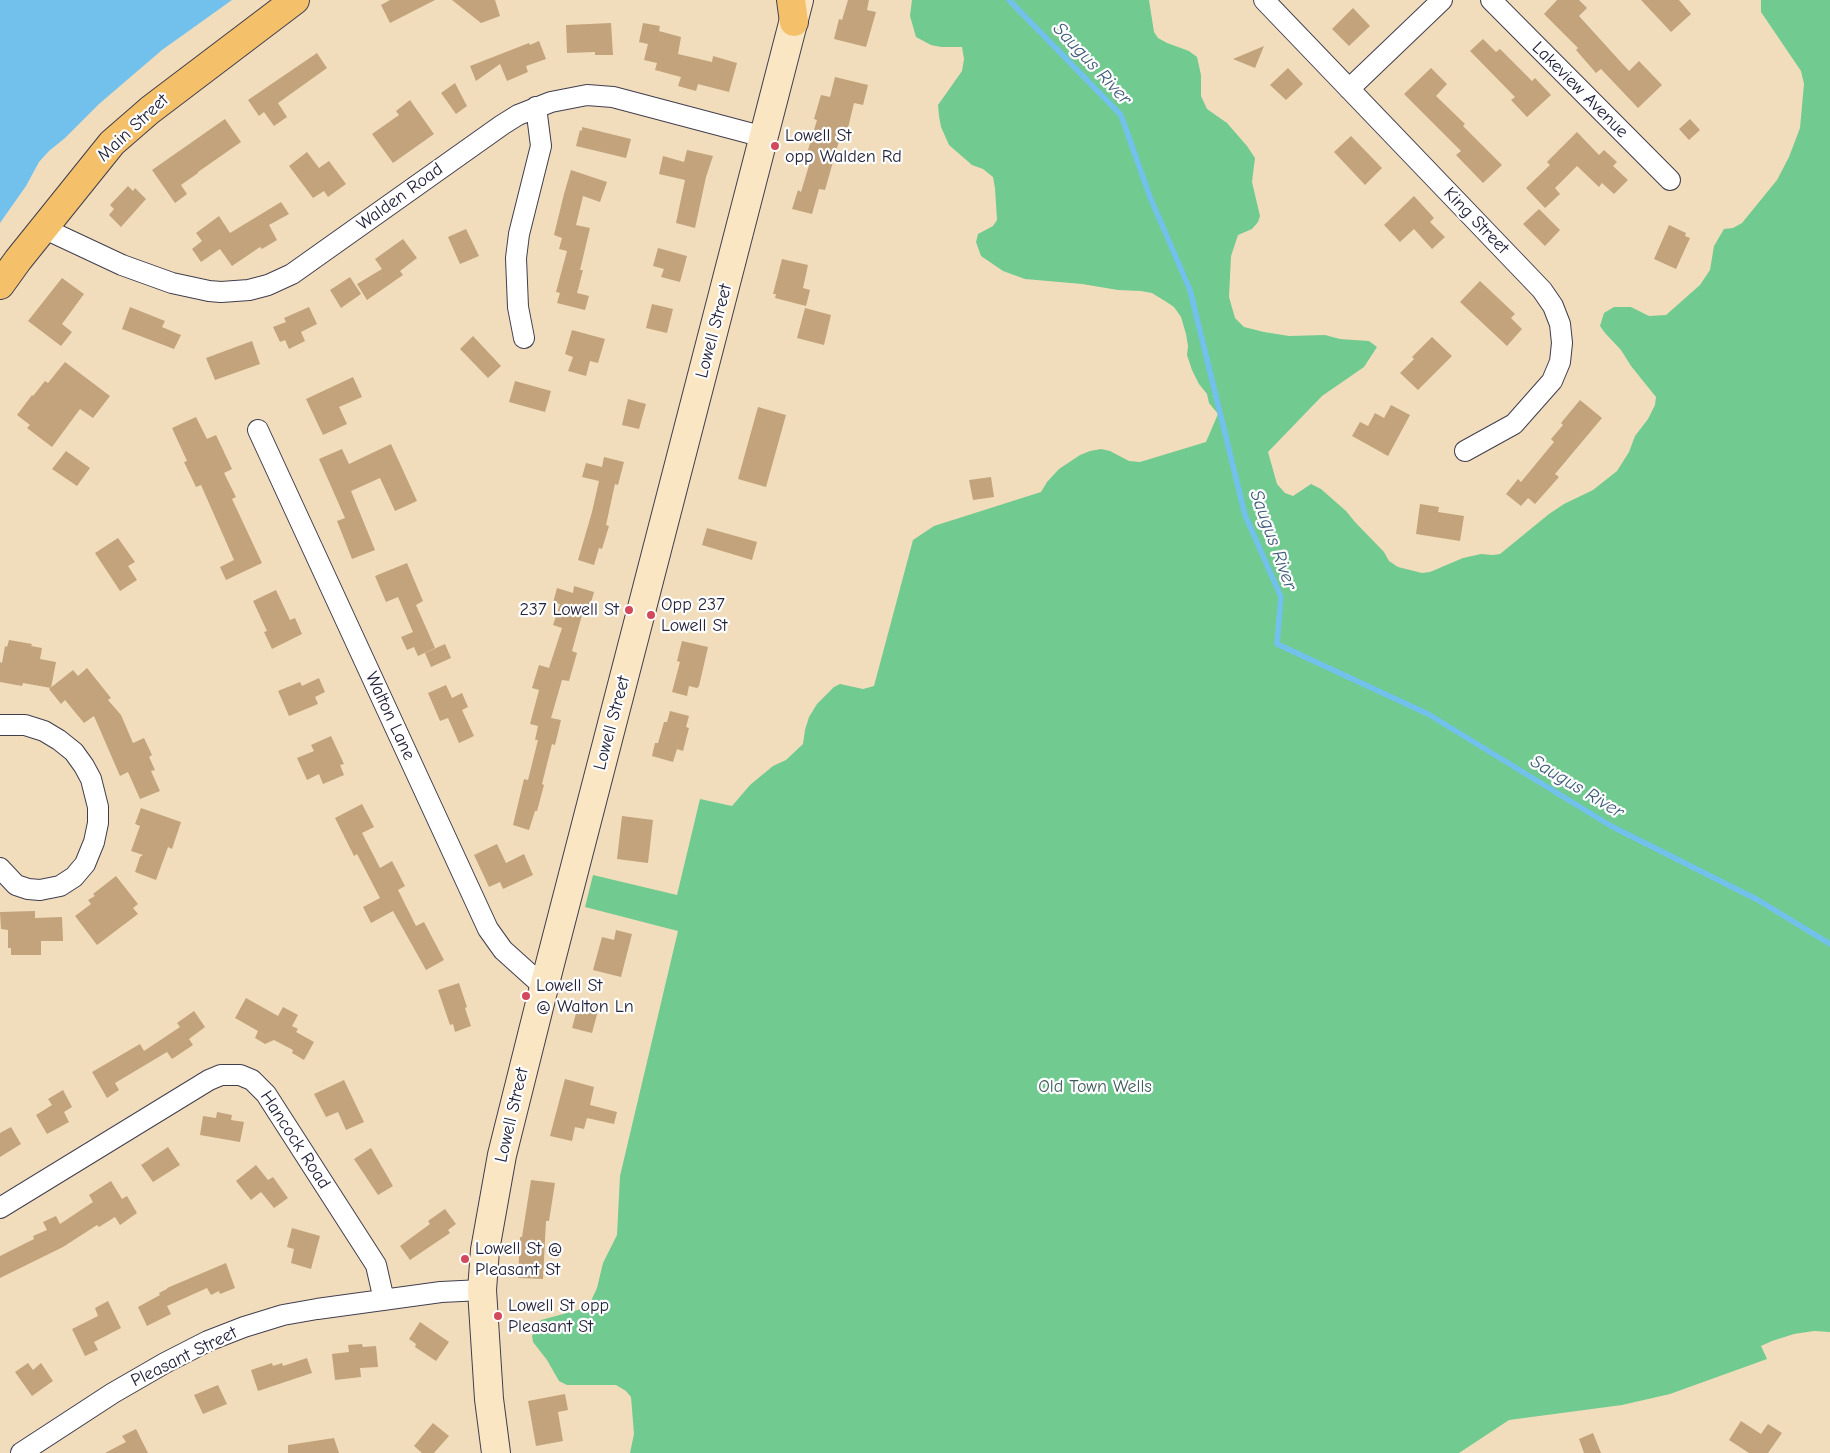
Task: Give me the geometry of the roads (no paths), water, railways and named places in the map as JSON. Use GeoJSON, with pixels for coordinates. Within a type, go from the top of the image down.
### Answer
{"type":"FeatureCollection","features":[{"type":"Feature","properties":{"kind":"main road","name":"Main Street"},"geometry":{"type":"LineString","coordinates":[[0,285],[112,142],[150,110],[295,0]]}},
{"type":"Feature","properties":{"kind":"main road","name":"Lowell Street"},"geometry":{"type":"LineString","coordinates":[[496,1453],[489,1399],[482,1290],[485,1250],[502,1154],[764,137],[795,7]]}},
{"type":"Feature","properties":{"kind":"street","name":"King Street"},"geometry":{"type":"LineString","coordinates":[[1264,0],[1542,290],[1553,306],[1560,324],[1562,343],[1560,362],[1552,381],[1514,424],[1465,451]]}},
{"type":"Feature","properties":{"kind":"street"},"geometry":{"type":"LineString","coordinates":[[1349,89],[1442,0]]}},
{"type":"Feature","properties":{"kind":"street","name":"Lakeview Avenue"},"geometry":{"type":"LineString","coordinates":[[1490,0],[1670,180]]}},
{"type":"Feature","properties":{"kind":"street","name":"Walden Road"},"geometry":{"type":"LineString","coordinates":[[43,228],[122,265],[172,283],[195,289],[221,292],[260,288],[281,280],[301,268],[494,130],[518,115],[536,107],[576,96],[600,95],[764,137]]}},
{"type":"Feature","properties":{"kind":"street"},"geometry":{"type":"LineString","coordinates":[[524,338],[518,306],[516,258],[540,146],[540,128],[536,107]]}},
{"type":"Feature","properties":{"kind":"street","name":"Walton Lane"},"geometry":{"type":"LineString","coordinates":[[258,430],[488,929],[503,950],[544,987]]}},
{"type":"Feature","properties":{"kind":"street"},"geometry":{"type":"LineString","coordinates":[[0,725],[16,724],[35,728],[44,731],[67,746],[79,758],[88,772],[98,807],[98,823],[94,842],[85,864],[71,880],[50,889],[28,889],[16,885],[0,868]]}},
{"type":"Feature","properties":{"kind":"street","name":"Hancock Road"},"geometry":{"type":"LineString","coordinates":[[0,1208],[209,1080],[221,1075],[240,1075],[258,1084],[272,1102],[376,1265],[384,1300]]}},
{"type":"Feature","properties":{"kind":"street","name":"Pleasant Street"},"geometry":{"type":"LineString","coordinates":[[22,1453],[113,1393],[165,1363],[208,1341],[244,1327],[283,1315],[441,1292],[482,1290]]}},
{"type":"Feature","properties":{"kind":"water"},"geometry":{"type":"Polygon","coordinates":[[[0,0],[232,0],[162,50],[99,104],[49,151],[39,162],[26,186],[0,223],[0,0]]]}},
{"type":"Feature","properties":{"kind":"waterway","name":"Saugus River"},"geometry":{"type":"LineString","coordinates":[[1009,0],[1121,115],[1150,197],[1190,290],[1245,515],[1281,597],[1277,644],[1428,714],[1611,826],[1758,900],[1830,944]]}},
{"type":"Feature","properties":{"kind":"place","name":"Lowell St opp Walden Rd"},"geometry":{"type":"Point","coordinates":[775,146]}},
{"type":"Feature","properties":{"kind":"place","name":"237 Lowell St"},"geometry":{"type":"Point","coordinates":[629,610]}},
{"type":"Feature","properties":{"kind":"place","name":"Opp 237 Lowell St"},"geometry":{"type":"Point","coordinates":[651,615]}},
{"type":"Feature","properties":{"kind":"place","name":"Lowell St @ Walton Ln"},"geometry":{"type":"Point","coordinates":[526,996]}},
{"type":"Feature","properties":{"kind":"place","name":"Lowell St @ Pleasant St"},"geometry":{"type":"Point","coordinates":[465,1259]}},
{"type":"Feature","properties":{"kind":"place","name":"Lowell St opp Pleasant St"},"geometry":{"type":"Point","coordinates":[498,1316]}},
{"type":"Feature","properties":{"kind":"park label","name":"Old Town Wells"},"geometry":{"type":"Point","coordinates":[1095,1087]}}]}
